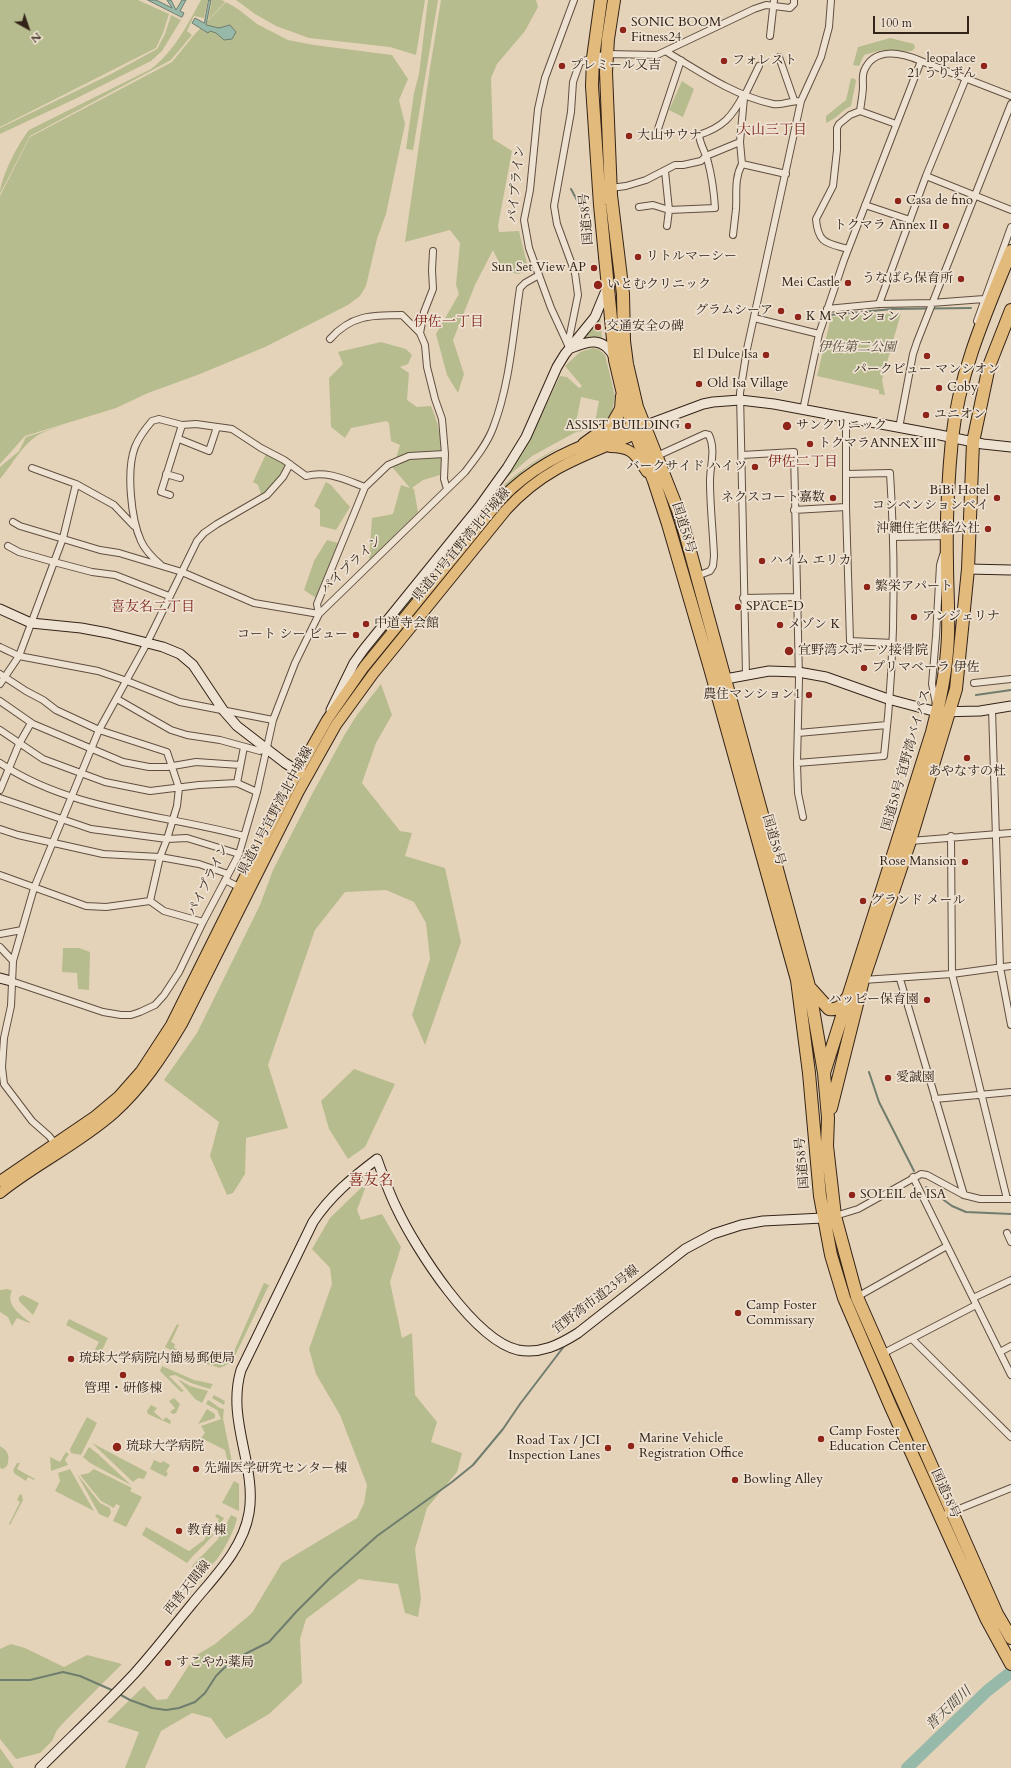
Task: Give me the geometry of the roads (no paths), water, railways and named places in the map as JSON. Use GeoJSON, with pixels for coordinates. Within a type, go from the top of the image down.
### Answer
{"type":"FeatureCollection","features":[{"type":"Feature","properties":{"kind":"highway","name":"国道58号"},"geometry":{"type":"LineString","coordinates":[[601,0],[592,86],[607,287],[615,360],[623,394],[637,429],[654,481],[714,682],[797,980],[812,1106],[820,1196],[829,1217],[857,1297],[953,1511],[997,1614],[1011,1638]]}},
{"type":"Feature","properties":{"kind":"highway","name":"国道58号"},"geometry":{"type":"LineString","coordinates":[[614,0],[607,54],[606,106],[610,188],[623,294],[626,356],[637,407],[637,429],[657,456],[681,518],[809,986],[825,1067],[828,1118],[831,1256],[844,1298],[940,1517],[987,1620],[1010,1663]]}},
{"type":"Feature","properties":{"kind":"highway","name":"国道58号 宜野湾バイパス"},"geometry":{"type":"LineString","coordinates":[[828,1118],[852,1026],[858,983],[937,712],[943,686],[948,650],[947,540],[952,438],[964,377],[977,334],[1011,252]]}},
{"type":"Feature","properties":{"kind":"highway","name":"国道58号 宜野湾バイパス"},"geometry":{"type":"LineString","coordinates":[[812,1106],[825,1067],[858,983],[910,841],[950,712],[957,684],[968,569],[973,442],[989,366],[1011,310]]}},
{"type":"Feature","properties":{"kind":"highway"},"geometry":{"type":"LineString","coordinates":[[584,444],[613,423],[621,408],[623,394]]}},
{"type":"Feature","properties":{"kind":"highway"},"geometry":{"type":"LineString","coordinates":[[809,986],[825,1007],[832,1010],[842,1006],[858,983]]}},
{"type":"Feature","properties":{"kind":"highway"},"geometry":{"type":"LineString","coordinates":[[806,1051],[811,1057],[825,1067],[835,1058],[852,1026]]}},
{"type":"Feature","properties":{"kind":"main road","name":"県道81号宜野湾北中城線"},"geometry":{"type":"LineString","coordinates":[[0,1181],[100,1124],[126,1101],[147,1078],[166,1051],[182,1024],[303,774],[327,720],[364,667],[510,490],[544,464],[584,444],[637,429]]}},
{"type":"Feature","properties":{"kind":"main road","name":"県道81号宜野湾北中城線"},"geometry":{"type":"LineString","coordinates":[[0,1193],[119,1096],[142,1071],[171,1025],[239,886],[303,774],[373,674],[516,498],[540,479],[560,467],[606,447],[637,429]]}},
{"type":"Feature","properties":{"kind":"main road"},"geometry":{"type":"LineString","coordinates":[[606,447],[623,448],[633,453],[654,481]]}},
{"type":"Feature","properties":{"kind":"street","name":"パイプライン"},"geometry":{"type":"LineString","coordinates":[[0,978],[103,1012],[131,1015],[155,1005],[180,972],[203,922],[239,854],[257,792],[273,720],[295,663],[319,614],[466,472],[493,429],[506,382],[520,288],[525,283],[539,275],[529,248],[524,220],[530,190],[538,109],[545,78],[574,0]]}},
{"type":"Feature","properties":{"kind":"street"},"geometry":{"type":"LineString","coordinates":[[569,346],[578,295],[575,273],[557,224],[554,206],[571,112],[573,82],[580,62],[607,54],[657,56],[754,9],[774,3],[790,8],[794,4],[794,0]]}},
{"type":"Feature","properties":{"kind":"street"},"geometry":{"type":"LineString","coordinates":[[746,675],[740,400],[754,318],[801,101],[821,57],[829,27],[832,0]]}},
{"type":"Feature","properties":{"kind":"street"},"geometry":{"type":"LineString","coordinates":[[770,36],[774,3]]}},
{"type":"Feature","properties":{"kind":"street"},"geometry":{"type":"LineString","coordinates":[[667,52],[720,83],[745,95],[775,104],[788,103],[794,100],[801,101]]}},
{"type":"Feature","properties":{"kind":"street"},"geometry":{"type":"LineString","coordinates":[[860,111],[863,75],[869,63],[875,57],[882,54],[891,53],[911,57],[1011,96]]}},
{"type":"Feature","properties":{"kind":"street"},"geometry":{"type":"LineString","coordinates":[[779,57],[794,100]]}},
{"type":"Feature","properties":{"kind":"street"},"geometry":{"type":"LineString","coordinates":[[658,129],[681,60]]}},
{"type":"Feature","properties":{"kind":"street"},"geometry":{"type":"LineString","coordinates":[[803,410],[819,334],[827,309],[848,249],[921,61]]}},
{"type":"Feature","properties":{"kind":"street"},"geometry":{"type":"LineString","coordinates":[[639,207],[653,205],[669,210],[715,208],[714,192],[708,160],[699,135],[714,130],[723,123],[738,106],[759,66]]}},
{"type":"Feature","properties":{"kind":"street"},"geometry":{"type":"LineString","coordinates":[[879,304],[926,176],[966,78]]}},
{"type":"Feature","properties":{"kind":"street"},"geometry":{"type":"LineString","coordinates":[[733,235],[736,208],[735,190],[738,171],[742,164],[740,142],[745,95]]}},
{"type":"Feature","properties":{"kind":"street"},"geometry":{"type":"LineString","coordinates":[[898,428],[913,354],[927,314],[1011,104]]}},
{"type":"Feature","properties":{"kind":"street"},"geometry":{"type":"LineString","coordinates":[[848,249],[826,243],[822,240],[819,237],[817,230],[816,219],[833,186],[837,150],[837,128],[839,124],[850,115],[860,111],[896,124]]}},
{"type":"Feature","properties":{"kind":"street"},"geometry":{"type":"LineString","coordinates":[[610,188],[626,186],[646,180],[675,165],[683,165],[701,161],[706,156],[740,142]]}},
{"type":"Feature","properties":{"kind":"street"},"geometry":{"type":"LineString","coordinates":[[742,164],[786,174]]}},
{"type":"Feature","properties":{"kind":"street"},"geometry":{"type":"LineString","coordinates":[[665,171],[669,210],[667,226]]}},
{"type":"Feature","properties":{"kind":"street"},"geometry":{"type":"LineString","coordinates":[[926,176],[1011,210]]}},
{"type":"Feature","properties":{"kind":"street"},"geometry":{"type":"LineString","coordinates":[[865,205],[910,220]]}},
{"type":"Feature","properties":{"kind":"street"},"geometry":{"type":"LineString","coordinates":[[952,438],[948,424],[961,371],[984,299],[1011,227]]}},
{"type":"Feature","properties":{"kind":"street"},"geometry":{"type":"LineString","coordinates":[[420,333],[424,312],[433,289],[433,251]]}},
{"type":"Feature","properties":{"kind":"street"},"geometry":{"type":"LineString","coordinates":[[539,275],[550,308],[569,346]]}},
{"type":"Feature","properties":{"kind":"street"},"geometry":{"type":"LineString","coordinates":[[327,720],[354,663],[364,649],[479,507],[507,468],[526,437],[557,367],[569,346],[595,317],[607,287]]}},
{"type":"Feature","properties":{"kind":"street"},"geometry":{"type":"LineString","coordinates":[[827,309],[879,304],[931,304],[984,299]]}},
{"type":"Feature","properties":{"kind":"street"},"geometry":{"type":"LineString","coordinates":[[330,339],[347,324],[359,318],[375,315],[402,315],[420,333],[425,345],[427,367],[442,419],[445,454],[444,479],[447,489]]}},
{"type":"Feature","properties":{"kind":"street"},"geometry":{"type":"LineString","coordinates":[[754,318],[819,334]]}},
{"type":"Feature","properties":{"kind":"street"},"geometry":{"type":"LineString","coordinates":[[569,346],[597,342],[610,350],[615,360]]}},
{"type":"Feature","properties":{"kind":"street"},"geometry":{"type":"LineString","coordinates":[[637,429],[703,404],[740,400],[803,410],[973,442],[1011,447]]}},
{"type":"Feature","properties":{"kind":"street"},"geometry":{"type":"LineString","coordinates":[[846,418],[846,507],[850,641],[864,643],[894,643]]}},
{"type":"Feature","properties":{"kind":"street"},"geometry":{"type":"LineString","coordinates":[[164,567],[154,559],[141,543],[135,527],[131,497],[132,468],[135,447],[152,421],[159,419],[182,425],[196,424],[232,429],[261,448],[290,464],[306,476],[314,473],[329,474],[365,487]]}},
{"type":"Feature","properties":{"kind":"street"},"geometry":{"type":"LineString","coordinates":[[170,495],[161,492],[179,439],[182,425]]}},
{"type":"Feature","properties":{"kind":"street"},"geometry":{"type":"LineString","coordinates":[[179,439],[209,451],[217,427]]}},
{"type":"Feature","properties":{"kind":"street"},"geometry":{"type":"LineString","coordinates":[[657,456],[705,434],[709,435],[713,457],[710,479],[714,556],[713,566],[710,571],[697,576]]}},
{"type":"Feature","properties":{"kind":"street"},"geometry":{"type":"LineString","coordinates":[[742,455],[794,452],[798,672],[798,733],[796,763],[798,793],[803,817]]}},
{"type":"Feature","properties":{"kind":"street"},"geometry":{"type":"LineString","coordinates":[[13,522],[20,526],[100,550],[119,552],[182,572],[254,603],[319,614],[317,604],[365,487],[388,465],[408,456],[445,454]]}},
{"type":"Feature","properties":{"kind":"street"},"geometry":{"type":"LineString","coordinates":[[58,1147],[49,1136],[32,1121],[4,1084],[2,1067],[4,1038],[11,1006],[13,962],[34,888],[99,730],[147,643],[197,541],[204,534],[267,495],[283,476],[290,464]]}},
{"type":"Feature","properties":{"kind":"street"},"geometry":{"type":"LineString","coordinates":[[32,468],[76,484],[114,505],[135,527]]}},
{"type":"Feature","properties":{"kind":"street"},"geometry":{"type":"LineString","coordinates":[[796,763],[884,756],[894,643],[894,537],[890,473],[846,474]]}},
{"type":"Feature","properties":{"kind":"street"},"geometry":{"type":"LineString","coordinates":[[166,474],[180,478]]}},
{"type":"Feature","properties":{"kind":"street"},"geometry":{"type":"LineString","coordinates":[[0,684],[3,675],[20,656],[63,538],[76,484]]}},
{"type":"Feature","properties":{"kind":"street"},"geometry":{"type":"LineString","coordinates":[[794,510],[846,507]]}},
{"type":"Feature","properties":{"kind":"street"},"geometry":{"type":"LineString","coordinates":[[894,537],[947,540]]}},
{"type":"Feature","properties":{"kind":"street"},"geometry":{"type":"LineString","coordinates":[[8,546],[19,552],[54,562],[92,572],[115,575],[169,596]]}},
{"type":"Feature","properties":{"kind":"street"},"geometry":{"type":"LineString","coordinates":[[968,569],[1011,570]]}},
{"type":"Feature","properties":{"kind":"street"},"geometry":{"type":"LineString","coordinates":[[744,598],[797,597]]}},
{"type":"Feature","properties":{"kind":"street"},"geometry":{"type":"LineString","coordinates":[[0,609],[31,623],[87,629],[172,650],[187,659],[199,672],[223,710],[237,726],[266,749],[303,774]]}},
{"type":"Feature","properties":{"kind":"street"},"geometry":{"type":"LineString","coordinates":[[0,647],[20,656],[98,671],[180,702],[273,720]]}},
{"type":"Feature","properties":{"kind":"street"},"geometry":{"type":"LineString","coordinates":[[364,649],[361,658],[364,667],[373,674]]}},
{"type":"Feature","properties":{"kind":"street"},"geometry":{"type":"LineString","coordinates":[[714,682],[726,678],[769,671],[798,672],[814,674],[847,683],[888,699],[937,712],[980,712],[1011,706]]}},
{"type":"Feature","properties":{"kind":"street"},"geometry":{"type":"LineString","coordinates":[[3,675],[56,710],[99,730],[167,752],[179,788],[177,806],[160,857],[150,901]]}},
{"type":"Feature","properties":{"kind":"street"},"geometry":{"type":"LineString","coordinates":[[974,683],[1011,679]]}},
{"type":"Feature","properties":{"kind":"street"},"geometry":{"type":"LineString","coordinates":[[116,699],[171,730],[187,735],[220,740],[244,747],[260,750],[266,749]]}},
{"type":"Feature","properties":{"kind":"street"},"geometry":{"type":"LineString","coordinates":[[0,701],[31,722],[123,762],[149,767],[167,767],[171,765],[196,762],[240,765]]}},
{"type":"Feature","properties":{"kind":"street"},"geometry":{"type":"LineString","coordinates":[[992,709],[1000,967],[1011,1025]]}},
{"type":"Feature","properties":{"kind":"street"},"geometry":{"type":"LineString","coordinates":[[0,790],[8,769],[31,722]]}},
{"type":"Feature","properties":{"kind":"street"},"geometry":{"type":"LineString","coordinates":[[798,733],[887,725]]}},
{"type":"Feature","properties":{"kind":"street"},"geometry":{"type":"LineString","coordinates":[[0,730],[43,759],[105,782],[150,791],[199,785],[237,783],[257,792]]}},
{"type":"Feature","properties":{"kind":"street"},"geometry":{"type":"LineString","coordinates":[[237,783],[244,747]]}},
{"type":"Feature","properties":{"kind":"street"},"geometry":{"type":"LineString","coordinates":[[0,763],[8,769],[42,786],[102,805],[216,828],[244,836]]}},
{"type":"Feature","properties":{"kind":"street"},"geometry":{"type":"LineString","coordinates":[[0,798],[91,829],[167,839],[194,840],[239,854]]}},
{"type":"Feature","properties":{"kind":"street"},"geometry":{"type":"LineString","coordinates":[[0,829],[18,835],[103,854],[160,857],[199,864],[226,877],[239,886]]}},
{"type":"Feature","properties":{"kind":"street"},"geometry":{"type":"LineString","coordinates":[[910,841],[951,836],[1011,833]]}},
{"type":"Feature","properties":{"kind":"street"},"geometry":{"type":"LineString","coordinates":[[829,1217],[858,1209],[913,1177],[921,1174],[927,1175],[964,1195],[980,1199],[1009,1199],[952,974],[951,836]]}},
{"type":"Feature","properties":{"kind":"street"},"geometry":{"type":"LineString","coordinates":[[0,875],[86,906],[106,907],[150,901],[164,911],[203,922]]}},
{"type":"Feature","properties":{"kind":"street"},"geometry":{"type":"LineString","coordinates":[[0,934],[22,930]]}},
{"type":"Feature","properties":{"kind":"street"},"geometry":{"type":"LineString","coordinates":[[0,947],[13,962]]}},
{"type":"Feature","properties":{"kind":"street"},"geometry":{"type":"LineString","coordinates":[[858,983],[952,974],[1011,966]]}},
{"type":"Feature","properties":{"kind":"street"},"geometry":{"type":"LineString","coordinates":[[900,979],[964,1195]]}},
{"type":"Feature","properties":{"kind":"street"},"geometry":{"type":"LineString","coordinates":[[935,1099],[1011,1092]]}},
{"type":"Feature","properties":{"kind":"street","name":"宜野湾市道23号線"},"geometry":{"type":"LineString","coordinates":[[377,1159],[401,1217],[444,1286],[464,1310],[486,1331],[502,1343],[518,1350],[543,1350],[564,1342],[578,1333],[684,1249],[713,1234],[741,1225],[763,1221],[829,1217]]}},
{"type":"Feature","properties":{"kind":"street","name":"西普天間線"},"geometry":{"type":"LineString","coordinates":[[40,1768],[134,1673],[220,1570],[234,1551],[243,1533],[249,1514],[250,1493],[236,1394],[238,1381],[248,1352],[313,1222],[327,1202],[337,1192],[377,1159]]}},
{"type":"Feature","properties":{"kind":"street"},"geometry":{"type":"LineString","coordinates":[[913,1177],[1011,1375]]}},
{"type":"Feature","properties":{"kind":"street"},"geometry":{"type":"LineString","coordinates":[[1007,1233],[1011,1242]]}},
{"type":"Feature","properties":{"kind":"street"},"geometry":{"type":"LineString","coordinates":[[857,1297],[947,1246]]}},
{"type":"Feature","properties":{"kind":"street"},"geometry":{"type":"LineString","coordinates":[[973,1298],[1011,1280]]}},
{"type":"Feature","properties":{"kind":"street"},"geometry":{"type":"LineString","coordinates":[[882,1354],[976,1305]]}},
{"type":"Feature","properties":{"kind":"street"},"geometry":{"type":"LineString","coordinates":[[912,1339],[1011,1437]]}},
{"type":"Feature","properties":{"kind":"street"},"geometry":{"type":"LineString","coordinates":[[1000,1352],[1011,1346]]}},
{"type":"Feature","properties":{"kind":"street"},"geometry":{"type":"LineString","coordinates":[[940,1517],[1011,1488]]}},
{"type":"Feature","properties":{"kind":"waterway"},"geometry":{"type":"LineString","coordinates":[[571,189],[584,213]]}},
{"type":"Feature","properties":{"kind":"waterway"},"geometry":{"type":"LineString","coordinates":[[830,315],[892,309],[971,308]]}},
{"type":"Feature","properties":{"kind":"waterway"},"geometry":{"type":"LineString","coordinates":[[976,695],[1011,690]]}},
{"type":"Feature","properties":{"kind":"waterway"},"geometry":{"type":"LineString","coordinates":[[869,1072],[879,1102],[914,1171]]}},
{"type":"Feature","properties":{"kind":"waterway"},"geometry":{"type":"LineString","coordinates":[[926,1187],[952,1206],[966,1212],[1011,1214]]}},
{"type":"Feature","properties":{"kind":"waterway"},"geometry":{"type":"LineString","coordinates":[[119,1694],[130,1700],[152,1708],[166,1710],[179,1708],[195,1702],[205,1693],[216,1676],[224,1668],[241,1656],[269,1642],[330,1578],[377,1536],[473,1465],[503,1429],[565,1345]]}},
{"type":"Feature","properties":{"kind":"waterway"},"geometry":{"type":"LineString","coordinates":[[0,1680],[30,1680],[63,1672],[80,1676],[114,1691]]}},
{"type":"Feature","properties":{"kind":"waterway","name":"普天間川"},"geometry":{"type":"LineString","coordinates":[[907,1768],[987,1691],[1011,1672]]}},
{"type":"Feature","properties":{"kind":"place","name":"SONIC BOOM Fitness24"},"geometry":{"type":"Point","coordinates":[623,30]}},
{"type":"Feature","properties":{"kind":"place","name":"フォレスト"},"geometry":{"type":"Point","coordinates":[724,61]}},
{"type":"Feature","properties":{"kind":"place","name":"プレミール又吉"},"geometry":{"type":"Point","coordinates":[562,66]}},
{"type":"Feature","properties":{"kind":"place","name":"leopalace 21 うりずん"},"geometry":{"type":"Point","coordinates":[984,66]}},
{"type":"Feature","properties":{"kind":"place","name":"大山サウナ"},"geometry":{"type":"Point","coordinates":[629,136]}},
{"type":"Feature","properties":{"kind":"place","name":"Casa de fino"},"geometry":{"type":"Point","coordinates":[898,201]}},
{"type":"Feature","properties":{"kind":"place","name":"トクマラ Annex II"},"geometry":{"type":"Point","coordinates":[946,226]}},
{"type":"Feature","properties":{"kind":"place","name":"リトルマーシー"},"geometry":{"type":"Point","coordinates":[638,257]}},
{"type":"Feature","properties":{"kind":"place","name":"Sun Set View AP"},"geometry":{"type":"Point","coordinates":[594,268]}},
{"type":"Feature","properties":{"kind":"place","name":"うなばら保育所"},"geometry":{"type":"Point","coordinates":[961,279]}},
{"type":"Feature","properties":{"kind":"place","name":"Mei Castle"},"geometry":{"type":"Point","coordinates":[848,283]}},
{"type":"Feature","properties":{"kind":"place","name":"いとむクリニック"},"geometry":{"type":"Point","coordinates":[598,285]}},
{"type":"Feature","properties":{"kind":"place","name":"グラムシーア"},"geometry":{"type":"Point","coordinates":[781,311]}},
{"type":"Feature","properties":{"kind":"place","name":"K M マンション"},"geometry":{"type":"Point","coordinates":[798,317]}},
{"type":"Feature","properties":{"kind":"place","name":"交通安全の碑"},"geometry":{"type":"Point","coordinates":[598,327]}},
{"type":"Feature","properties":{"kind":"place","name":"El Dulce Isa"},"geometry":{"type":"Point","coordinates":[766,355]}},
{"type":"Feature","properties":{"kind":"place","name":"パークビュー マンシオン"},"geometry":{"type":"Point","coordinates":[927,356]}},
{"type":"Feature","properties":{"kind":"place","name":"Old Isa Village"},"geometry":{"type":"Point","coordinates":[699,384]}},
{"type":"Feature","properties":{"kind":"place","name":"Coby"},"geometry":{"type":"Point","coordinates":[939,388]}},
{"type":"Feature","properties":{"kind":"place","name":"ユニオン"},"geometry":{"type":"Point","coordinates":[926,415]}},
{"type":"Feature","properties":{"kind":"place","name":"ASSIST BUILDING"},"geometry":{"type":"Point","coordinates":[688,426]}},
{"type":"Feature","properties":{"kind":"place","name":"サンクリニック"},"geometry":{"type":"Point","coordinates":[787,426]}},
{"type":"Feature","properties":{"kind":"place","name":"トクマラANNEX III"},"geometry":{"type":"Point","coordinates":[810,444]}},
{"type":"Feature","properties":{"kind":"place","name":"バークサイド ハイツ"},"geometry":{"type":"Point","coordinates":[755,467]}},
{"type":"Feature","properties":{"kind":"place","name":"ネクスコート嘉数"},"geometry":{"type":"Point","coordinates":[833,498]}},
{"type":"Feature","properties":{"kind":"place","name":"BiBi Hotel コンベンションベイ"},"geometry":{"type":"Point","coordinates":[997,498]}},
{"type":"Feature","properties":{"kind":"place","name":"沖縄住宅供給公社"},"geometry":{"type":"Point","coordinates":[988,529]}},
{"type":"Feature","properties":{"kind":"place","name":"ハイム エリカ"},"geometry":{"type":"Point","coordinates":[762,561]}},
{"type":"Feature","properties":{"kind":"place","name":"繁栄アパート"},"geometry":{"type":"Point","coordinates":[867,587]}},
{"type":"Feature","properties":{"kind":"place","name":"SPACE-D"},"geometry":{"type":"Point","coordinates":[738,607]}},
{"type":"Feature","properties":{"kind":"place","name":"アンジェリナ"},"geometry":{"type":"Point","coordinates":[914,617]}},
{"type":"Feature","properties":{"kind":"place","name":"中道寺会館"},"geometry":{"type":"Point","coordinates":[366,624]}},
{"type":"Feature","properties":{"kind":"place","name":"メゾン K"},"geometry":{"type":"Point","coordinates":[780,625]}},
{"type":"Feature","properties":{"kind":"place","name":"コート シー ビュー"},"geometry":{"type":"Point","coordinates":[356,635]}},
{"type":"Feature","properties":{"kind":"place","name":"宜野湾スポーツ接骨院"},"geometry":{"type":"Point","coordinates":[789,651]}},
{"type":"Feature","properties":{"kind":"place","name":"プリマベーラ 伊佐"},"geometry":{"type":"Point","coordinates":[864,668]}},
{"type":"Feature","properties":{"kind":"place","name":"農住マンション1"},"geometry":{"type":"Point","coordinates":[809,695]}},
{"type":"Feature","properties":{"kind":"place","name":"あやなすの杜"},"geometry":{"type":"Point","coordinates":[967,758]}},
{"type":"Feature","properties":{"kind":"place","name":"Rose Mansion"},"geometry":{"type":"Point","coordinates":[965,862]}},
{"type":"Feature","properties":{"kind":"place","name":"グランド メール"},"geometry":{"type":"Point","coordinates":[863,901]}},
{"type":"Feature","properties":{"kind":"place","name":"ハッピー保育園"},"geometry":{"type":"Point","coordinates":[927,1000]}},
{"type":"Feature","properties":{"kind":"place","name":"愛誠園"},"geometry":{"type":"Point","coordinates":[888,1078]}},
{"type":"Feature","properties":{"kind":"place","name":"SOLEIL de ISA"},"geometry":{"type":"Point","coordinates":[852,1195]}},
{"type":"Feature","properties":{"kind":"place","name":"Camp Foster Commissary"},"geometry":{"type":"Point","coordinates":[738,1313]}},
{"type":"Feature","properties":{"kind":"place","name":"琉球大学病院内簡易郵便局"},"geometry":{"type":"Point","coordinates":[71,1359]}},
{"type":"Feature","properties":{"kind":"place","name":"管理・研修棟"},"geometry":{"type":"Point","coordinates":[123,1375]}},
{"type":"Feature","properties":{"kind":"place","name":"Camp Foster Education Center"},"geometry":{"type":"Point","coordinates":[821,1439]}},
{"type":"Feature","properties":{"kind":"place","name":"Marine Vehicle Registration Office"},"geometry":{"type":"Point","coordinates":[631,1446]}},
{"type":"Feature","properties":{"kind":"place","name":"琉球大学病院"},"geometry":{"type":"Point","coordinates":[117,1447]}},
{"type":"Feature","properties":{"kind":"place","name":"Road Tax / JCI Inspection Lanes"},"geometry":{"type":"Point","coordinates":[608,1448]}},
{"type":"Feature","properties":{"kind":"place","name":"先端医学研究センター棟"},"geometry":{"type":"Point","coordinates":[196,1469]}},
{"type":"Feature","properties":{"kind":"place","name":"Bowling Alley"},"geometry":{"type":"Point","coordinates":[735,1480]}},
{"type":"Feature","properties":{"kind":"place","name":"教育棟"},"geometry":{"type":"Point","coordinates":[179,1531]}},
{"type":"Feature","properties":{"kind":"place","name":"すこやか薬局"},"geometry":{"type":"Point","coordinates":[168,1663]}},
{"type":"Feature","properties":{"kind":"district","name":"大山三丁目"},"geometry":{"type":"Point","coordinates":[772,131]}},
{"type":"Feature","properties":{"kind":"district","name":"伊佐一丁目"},"geometry":{"type":"Point","coordinates":[449,323]}},
{"type":"Feature","properties":{"kind":"district","name":"伊佐二丁目"},"geometry":{"type":"Point","coordinates":[803,463]}},
{"type":"Feature","properties":{"kind":"district","name":"喜友名二丁目"},"geometry":{"type":"Point","coordinates":[153,608]}},
{"type":"Feature","properties":{"kind":"district","name":"喜友名"},"geometry":{"type":"Point","coordinates":[371,1182]}},
{"type":"Feature","properties":{"kind":"park label","name":"伊佐第二公園"},"geometry":{"type":"Point","coordinates":[857,348]}}]}
